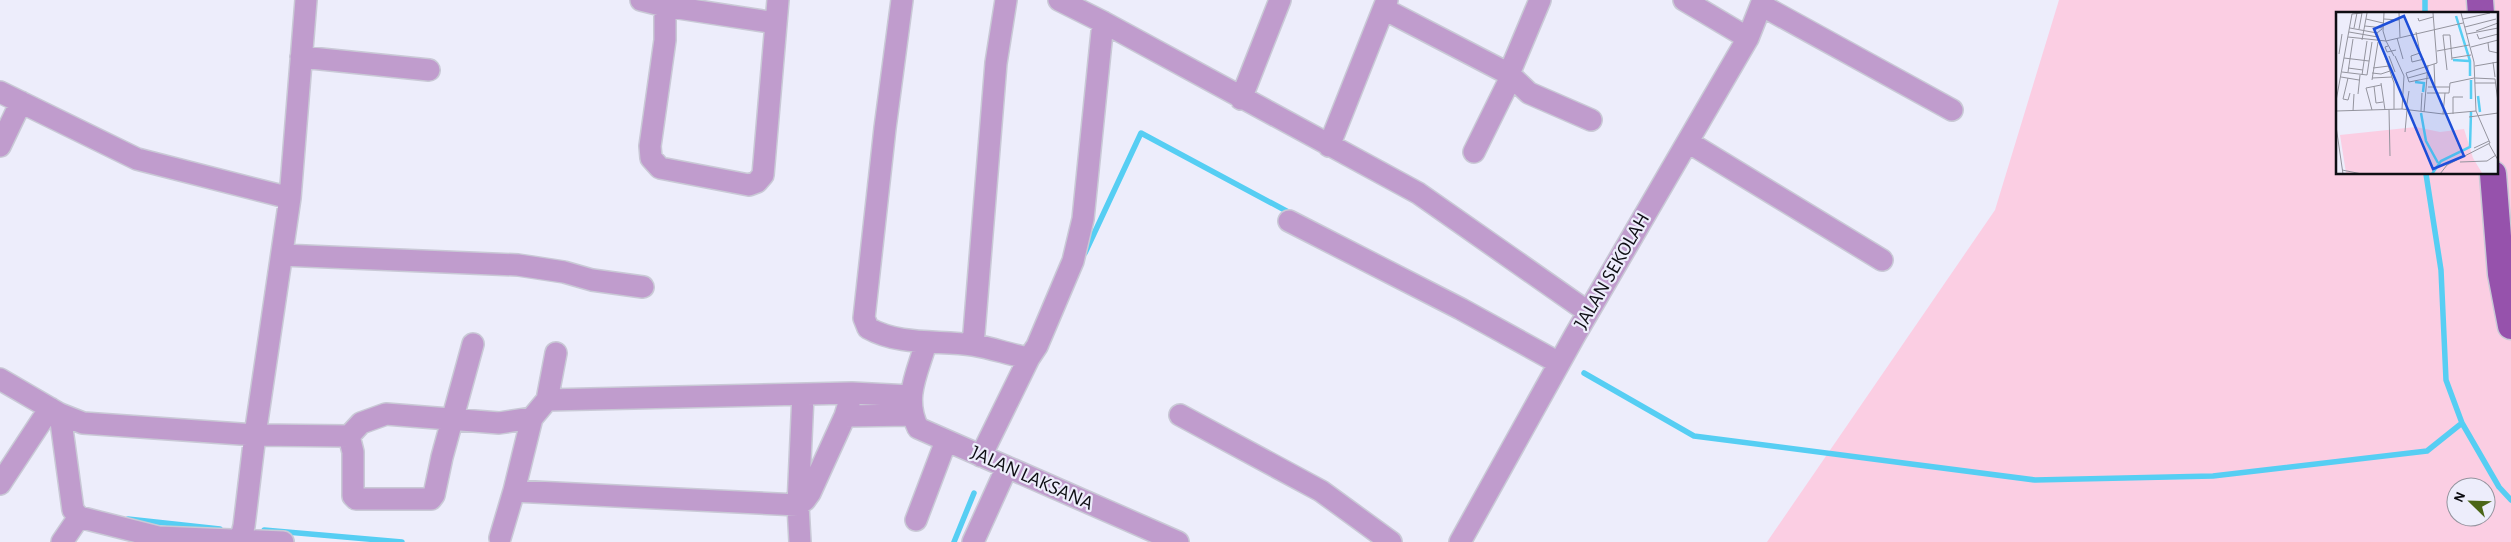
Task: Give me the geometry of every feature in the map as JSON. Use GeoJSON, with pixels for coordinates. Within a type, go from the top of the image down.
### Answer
{"type":"FeatureCollection","features":[{"type":"Feature","properties":{"kind":"main road"},"geometry":{"type":"LineString","coordinates":[[2493,175],[2501,274],[2511,326]]}},
{"type":"Feature","properties":{"kind":"street"},"geometry":{"type":"LineString","coordinates":[[251,542],[256,435],[290,198],[306,0]]}},
{"type":"Feature","properties":{"kind":"street"},"geometry":{"type":"LineString","coordinates":[[641,0],[665,6],[776,23]]}},
{"type":"Feature","properties":{"kind":"street"},"geometry":{"type":"LineString","coordinates":[[665,6],[665,40],[650,146],[651,158],[660,168],[750,185],[757,182],[763,175],[778,0]]}},
{"type":"Feature","properties":{"kind":"street"},"geometry":{"type":"LineString","coordinates":[[902,0],[885,128],[864,318],[868,328],[879,334],[926,344],[973,345],[1029,358]]}},
{"type":"Feature","properties":{"kind":"street"},"geometry":{"type":"LineString","coordinates":[[973,345],[996,63],[1006,0]]}},
{"type":"Feature","properties":{"kind":"street"},"geometry":{"type":"LineString","coordinates":[[1059,0],[1418,193],[1588,312]]}},
{"type":"Feature","properties":{"kind":"street"},"geometry":{"type":"LineString","coordinates":[[1241,99],[1280,0]]}},
{"type":"Feature","properties":{"kind":"street"},"geometry":{"type":"LineString","coordinates":[[1474,152],[1510,76],[1540,0]]}},
{"type":"Feature","properties":{"kind":"street"},"geometry":{"type":"LineString","coordinates":[[1684,0],[1748,38]]}},
{"type":"Feature","properties":{"kind":"street"},"geometry":{"type":"LineString","coordinates":[[1762,2],[1952,110]]}},
{"type":"Feature","properties":{"kind":"street","name":"JALAN SEKOLAH"},"geometry":{"type":"LineString","coordinates":[[1460,542],[1588,312],[1748,38],[1762,2]]}},
{"type":"Feature","properties":{"kind":"street"},"geometry":{"type":"LineString","coordinates":[[1329,146],[1386,4],[1510,76],[1529,93],[1591,120]]}},
{"type":"Feature","properties":{"kind":"street"},"geometry":{"type":"LineString","coordinates":[[981,456],[1029,358],[1073,261],[1084,219],[1103,22]]}},
{"type":"Feature","properties":{"kind":"street"},"geometry":{"type":"LineString","coordinates":[[302,57],[429,70]]}},
{"type":"Feature","properties":{"kind":"street"},"geometry":{"type":"LineString","coordinates":[[0,92],[137,159],[290,198]]}},
{"type":"Feature","properties":{"kind":"street"},"geometry":{"type":"LineString","coordinates":[[0,146],[21,102]]}},
{"type":"Feature","properties":{"kind":"street"},"geometry":{"type":"LineString","coordinates":[[1688,142],[1882,260]]}},
{"type":"Feature","properties":{"kind":"street"},"geometry":{"type":"LineString","coordinates":[[1289,221],[1560,361]]}},
{"type":"Feature","properties":{"kind":"street"},"geometry":{"type":"LineString","coordinates":[[282,255],[518,265],[564,272],[592,280],[643,287]]}},
{"type":"Feature","properties":{"kind":"street"},"geometry":{"type":"LineString","coordinates":[[348,436],[353,452],[353,496],[356,499],[431,499],[434,495],[451,419],[472,344]]}},
{"type":"Feature","properties":{"kind":"street"},"geometry":{"type":"LineString","coordinates":[[911,406],[926,344]]}},
{"type":"Feature","properties":{"kind":"street"},"geometry":{"type":"LineString","coordinates":[[500,538],[532,418],[547,400],[556,353]]}},
{"type":"Feature","properties":{"kind":"street"},"geometry":{"type":"LineString","coordinates":[[0,379],[55,412],[82,424],[256,435],[348,436],[361,423],[386,414],[499,423],[532,418]]}},
{"type":"Feature","properties":{"kind":"street"},"geometry":{"type":"LineString","coordinates":[[547,400],[852,393],[911,406]]}},
{"type":"Feature","properties":{"kind":"street"},"geometry":{"type":"LineString","coordinates":[[514,491],[798,505],[810,493],[845,416],[852,393]]}},
{"type":"Feature","properties":{"kind":"street"},"geometry":{"type":"LineString","coordinates":[[800,542],[798,505],[802,395]]}},
{"type":"Feature","properties":{"kind":"street"},"geometry":{"type":"LineString","coordinates":[[845,416],[911,406]]}},
{"type":"Feature","properties":{"kind":"street","name":"JALAN LAKSANA"},"geometry":{"type":"LineString","coordinates":[[911,406],[918,428],[1178,542]]}},
{"type":"Feature","properties":{"kind":"street"},"geometry":{"type":"LineString","coordinates":[[0,484],[55,412]]}},
{"type":"Feature","properties":{"kind":"street"},"geometry":{"type":"LineString","coordinates":[[55,412],[74,510],[79,517],[156,540],[283,542]]}},
{"type":"Feature","properties":{"kind":"street"},"geometry":{"type":"LineString","coordinates":[[1180,415],[1321,491],[1391,542]]}},
{"type":"Feature","properties":{"kind":"street"},"geometry":{"type":"LineString","coordinates":[[916,520],[946,441]]}},
{"type":"Feature","properties":{"kind":"street"},"geometry":{"type":"LineString","coordinates":[[973,542],[1007,467]]}},
{"type":"Feature","properties":{"kind":"street"},"geometry":{"type":"LineString","coordinates":[[62,542],[79,517]]}},
{"type":"Feature","properties":{"kind":"shaded area"},"geometry":{"type":"Polygon","coordinates":[[[2059,0],[2511,0],[2511,542],[1767,542],[1995,210],[2059,0]]]}},
{"type":"Feature","properties":{"kind":"waterway"},"geometry":{"type":"LineString","coordinates":[[2425,0],[2425,12]]}},
{"type":"Feature","properties":{"kind":"waterway"},"geometry":{"type":"LineString","coordinates":[[1085,253],[1141,133],[1292,214]]}},
{"type":"Feature","properties":{"kind":"waterway"},"geometry":{"type":"LineString","coordinates":[[2426,175],[2441,270],[2446,380],[2462,423],[2499,487],[2511,500]]}},
{"type":"Feature","properties":{"kind":"waterway"},"geometry":{"type":"LineString","coordinates":[[1584,373],[1694,436],[2035,480],[2213,476],[2427,451],[2462,423]]}},
{"type":"Feature","properties":{"kind":"waterway"},"geometry":{"type":"LineString","coordinates":[[954,542],[974,493]]}},
{"type":"Feature","properties":{"kind":"waterway"},"geometry":{"type":"LineString","coordinates":[[128,519],[220,529]]}},
{"type":"Feature","properties":{"kind":"waterway"},"geometry":{"type":"LineString","coordinates":[[264,530],[402,542]]}}]}
